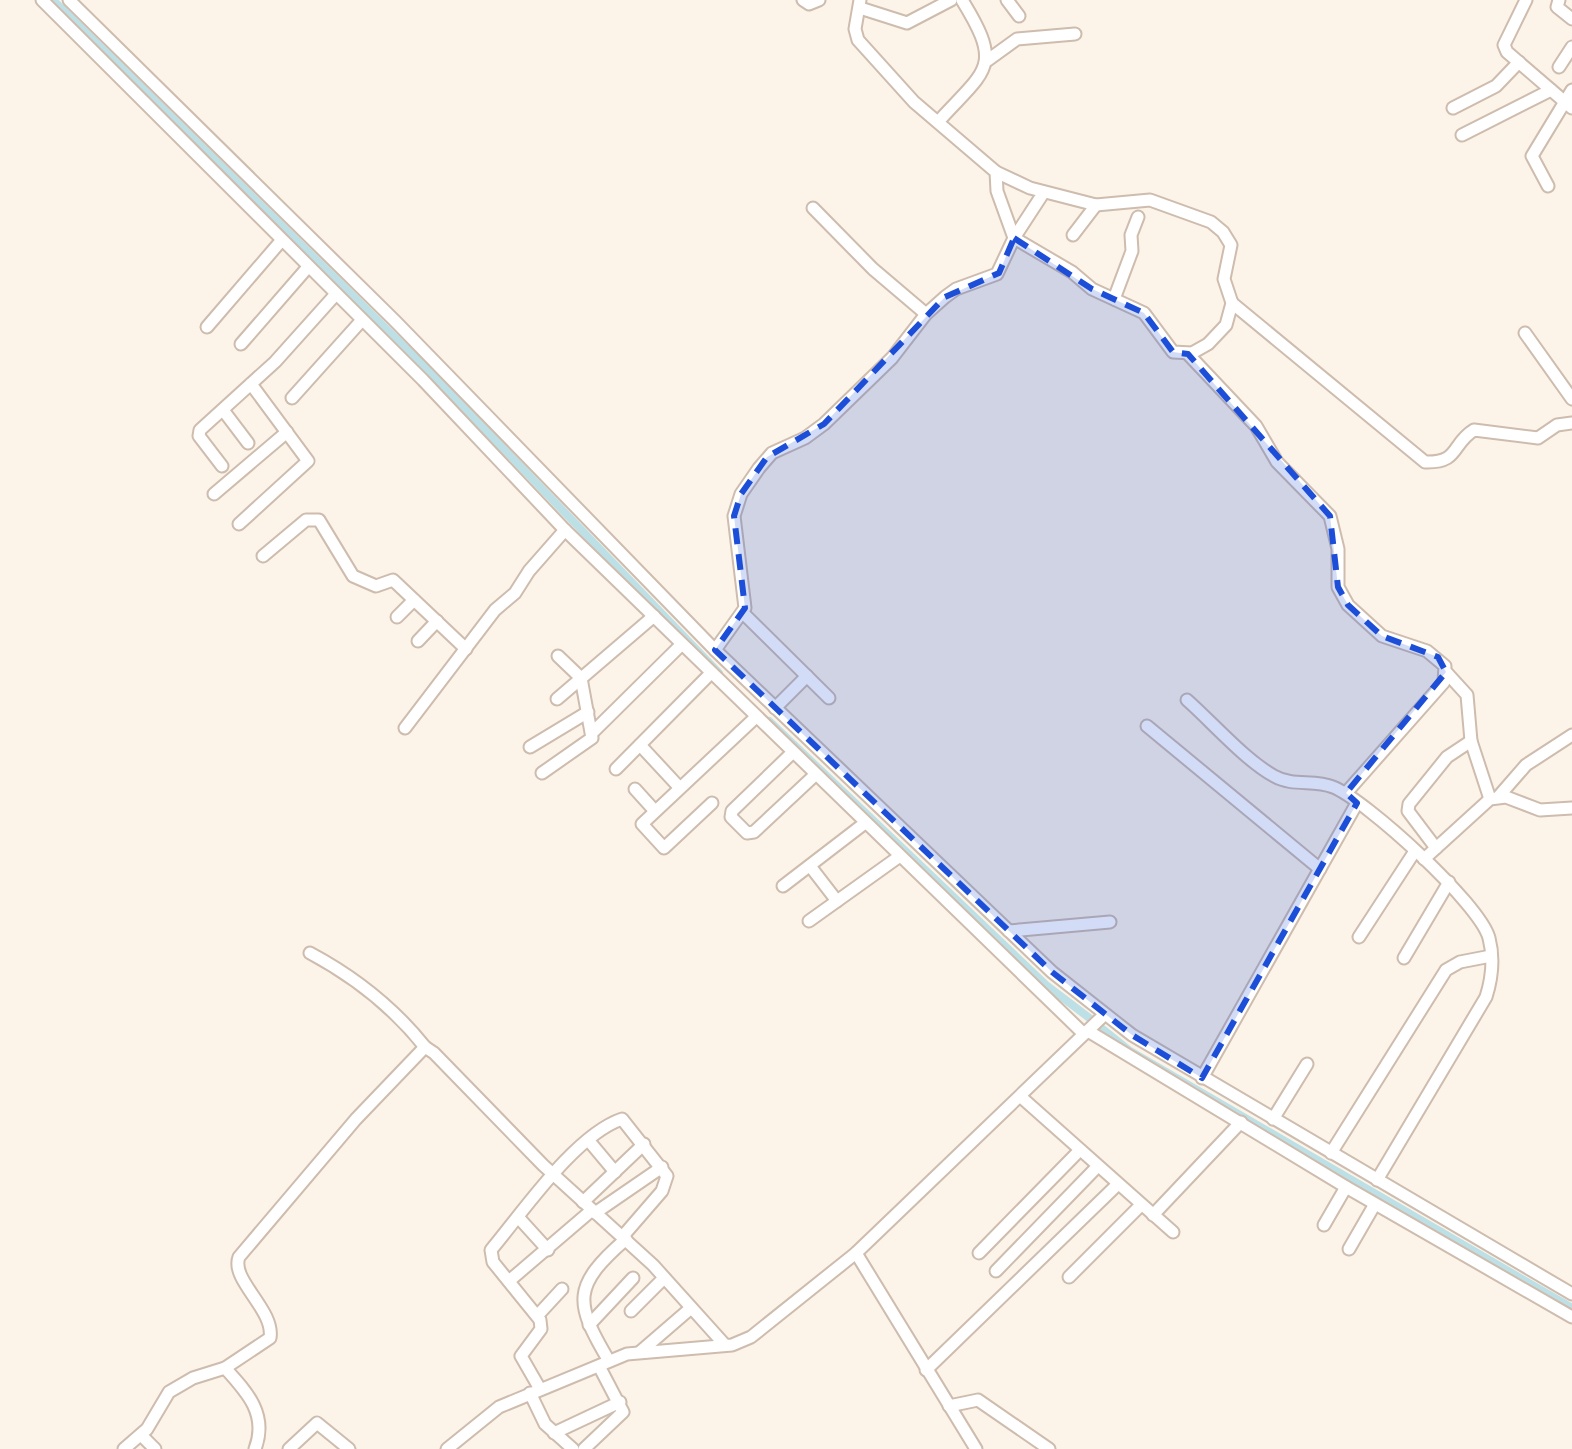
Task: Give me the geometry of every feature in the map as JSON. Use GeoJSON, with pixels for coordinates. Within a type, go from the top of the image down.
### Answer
{"type":"FeatureCollection","features":[{"type":"Feature","properties":{"kind":"street"},"geometry":{"type":"LineString","coordinates":[[42,0],[362,320],[565,530],[792,753],[900,856],[1093,1026],[1346,1187],[1572,1317]]}},
{"type":"Feature","properties":{"kind":"street"},"geometry":{"type":"LineString","coordinates":[[69,0],[395,321],[715,650],[1009,931],[1093,1026],[1202,1078],[1572,1294]]}},
{"type":"Feature","properties":{"kind":"street"},"geometry":{"type":"LineString","coordinates":[[803,0],[809,4],[819,0]]}},
{"type":"Feature","properties":{"kind":"street"},"geometry":{"type":"LineString","coordinates":[[951,0],[907,23],[860,4],[855,29],[858,40],[914,102],[996,172],[1010,181],[1096,205],[1150,200],[1217,226],[1231,245],[1224,279],[1232,303],[1425,462],[1441,463],[1450,458],[1474,430],[1538,438],[1557,425],[1572,423]]}},
{"type":"Feature","properties":{"kind":"street"},"geometry":{"type":"LineString","coordinates":[[962,0],[978,29],[988,60]]}},
{"type":"Feature","properties":{"kind":"street"},"geometry":{"type":"LineString","coordinates":[[1007,0],[1019,16]]}},
{"type":"Feature","properties":{"kind":"street"},"geometry":{"type":"LineString","coordinates":[[1526,0],[1504,45],[1568,104]]}},
{"type":"Feature","properties":{"kind":"street"},"geometry":{"type":"LineString","coordinates":[[1559,0],[1557,7],[1572,19]]}},
{"type":"Feature","properties":{"kind":"street"},"geometry":{"type":"LineString","coordinates":[[938,122],[982,73],[988,60],[1017,39],[1075,34]]}},
{"type":"Feature","properties":{"kind":"street"},"geometry":{"type":"LineString","coordinates":[[1559,67],[1572,47]]}},
{"type":"Feature","properties":{"kind":"street"},"geometry":{"type":"LineString","coordinates":[[1453,108],[1496,86],[1519,62]]}},
{"type":"Feature","properties":{"kind":"street"},"geometry":{"type":"LineString","coordinates":[[1462,135],[1551,90]]}},
{"type":"Feature","properties":{"kind":"street"},"geometry":{"type":"LineString","coordinates":[[1548,186],[1532,156],[1568,104],[1572,90]]}},
{"type":"Feature","properties":{"kind":"street"},"geometry":{"type":"LineString","coordinates":[[996,172],[997,191],[1014,238],[1072,272],[1092,289],[1144,313],[1173,352],[1188,354],[1256,426],[1277,462],[1330,516],[1338,549],[1338,587],[1348,605],[1382,636],[1438,657],[1446,672],[1467,695],[1471,741],[1495,797]]}},
{"type":"Feature","properties":{"kind":"street"},"geometry":{"type":"LineString","coordinates":[[715,650],[743,613],[745,601],[734,516],[741,494],[767,457],[824,424],[892,358],[926,314],[956,289],[997,274],[1014,238],[1044,192]]}},
{"type":"Feature","properties":{"kind":"street"},"geometry":{"type":"LineString","coordinates":[[1073,235],[1096,205]]}},
{"type":"Feature","properties":{"kind":"street"},"geometry":{"type":"LineString","coordinates":[[813,208],[873,269],[926,314]]}},
{"type":"Feature","properties":{"kind":"street"},"geometry":{"type":"LineString","coordinates":[[1114,299],[1132,251],[1131,235],[1138,217]]}},
{"type":"Feature","properties":{"kind":"street"},"geometry":{"type":"LineString","coordinates":[[207,327],[281,241]]}},
{"type":"Feature","properties":{"kind":"street"},"geometry":{"type":"LineString","coordinates":[[241,344],[308,267]]}},
{"type":"Feature","properties":{"kind":"street"},"geometry":{"type":"LineString","coordinates":[[222,466],[199,434],[336,294]]}},
{"type":"Feature","properties":{"kind":"street"},"geometry":{"type":"LineString","coordinates":[[1188,354],[1219,334],[1226,325],[1232,303]]}},
{"type":"Feature","properties":{"kind":"street"},"geometry":{"type":"LineString","coordinates":[[292,398],[362,320]]}},
{"type":"Feature","properties":{"kind":"street"},"geometry":{"type":"LineString","coordinates":[[1525,333],[1572,399]]}},
{"type":"Feature","properties":{"kind":"street"},"geometry":{"type":"LineString","coordinates":[[239,524],[307,464],[306,456],[251,384]]}},
{"type":"Feature","properties":{"kind":"street"},"geometry":{"type":"LineString","coordinates":[[223,410],[248,443]]}},
{"type":"Feature","properties":{"kind":"street"},"geometry":{"type":"LineString","coordinates":[[214,494],[287,432]]}},
{"type":"Feature","properties":{"kind":"street"},"geometry":{"type":"LineString","coordinates":[[263,556],[306,520],[316,518],[353,576],[376,586],[390,579],[466,649]]}},
{"type":"Feature","properties":{"kind":"street"},"geometry":{"type":"LineString","coordinates":[[405,728],[495,610],[513,595],[529,571],[565,530]]}},
{"type":"Feature","properties":{"kind":"street"},"geometry":{"type":"LineString","coordinates":[[397,617],[414,600]]}},
{"type":"Feature","properties":{"kind":"street"},"geometry":{"type":"LineString","coordinates":[[743,613],[829,698]]}},
{"type":"Feature","properties":{"kind":"street"},"geometry":{"type":"LineString","coordinates":[[557,699],[654,616]]}},
{"type":"Feature","properties":{"kind":"street"},"geometry":{"type":"LineString","coordinates":[[418,641],[437,621]]}},
{"type":"Feature","properties":{"kind":"street"},"geometry":{"type":"LineString","coordinates":[[542,773],[588,744],[592,733],[682,644]]}},
{"type":"Feature","properties":{"kind":"street"},"geometry":{"type":"LineString","coordinates":[[558,656],[581,678],[592,733]]}},
{"type":"Feature","properties":{"kind":"street"},"geometry":{"type":"LineString","coordinates":[[1346,793],[1444,682],[1446,672]]}},
{"type":"Feature","properties":{"kind":"street"},"geometry":{"type":"LineString","coordinates":[[616,769],[711,673]]}},
{"type":"Feature","properties":{"kind":"street"},"geometry":{"type":"LineString","coordinates":[[775,708],[807,676]]}},
{"type":"Feature","properties":{"kind":"street"},"geometry":{"type":"LineString","coordinates":[[1187,700],[1270,774],[1296,783],[1322,783],[1346,793],[1449,882],[1489,936],[1492,974],[1486,997],[1377,1180]]}},
{"type":"Feature","properties":{"kind":"street"},"geometry":{"type":"LineString","coordinates":[[530,747],[588,712]]}},
{"type":"Feature","properties":{"kind":"street"},"geometry":{"type":"LineString","coordinates":[[712,803],[663,848],[642,824],[756,717]]}},
{"type":"Feature","properties":{"kind":"street"},"geometry":{"type":"LineString","coordinates":[[1147,726],[1320,869]]}},
{"type":"Feature","properties":{"kind":"street"},"geometry":{"type":"LineString","coordinates":[[1359,937],[1419,855],[1436,848],[1495,797],[1526,765],[1572,735]]}},
{"type":"Feature","properties":{"kind":"street"},"geometry":{"type":"LineString","coordinates":[[1436,848],[1408,811],[1409,804],[1447,757],[1471,741]]}},
{"type":"Feature","properties":{"kind":"street"},"geometry":{"type":"LineString","coordinates":[[640,745],[679,787]]}},
{"type":"Feature","properties":{"kind":"street"},"geometry":{"type":"LineString","coordinates":[[792,753],[732,811],[731,817],[747,833],[754,832],[815,775]]}},
{"type":"Feature","properties":{"kind":"street"},"geometry":{"type":"LineString","coordinates":[[635,789],[654,810]]}},
{"type":"Feature","properties":{"kind":"street"},"geometry":{"type":"LineString","coordinates":[[1495,797],[1540,810],[1572,808]]}},
{"type":"Feature","properties":{"kind":"street"},"geometry":{"type":"LineString","coordinates":[[1202,1078],[1357,803]]}},
{"type":"Feature","properties":{"kind":"street"},"geometry":{"type":"LineString","coordinates":[[783,886],[865,823]]}},
{"type":"Feature","properties":{"kind":"street"},"geometry":{"type":"LineString","coordinates":[[809,921],[900,856]]}},
{"type":"Feature","properties":{"kind":"street"},"geometry":{"type":"LineString","coordinates":[[810,866],[837,901]]}},
{"type":"Feature","properties":{"kind":"street"},"geometry":{"type":"LineString","coordinates":[[1404,958],[1449,882]]}},
{"type":"Feature","properties":{"kind":"street"},"geometry":{"type":"LineString","coordinates":[[1009,931],[1110,922]]}},
{"type":"Feature","properties":{"kind":"street"},"geometry":{"type":"LineString","coordinates":[[310,953],[345,972],[412,1031],[553,1174],[624,1237],[725,1345]]}},
{"type":"Feature","properties":{"kind":"street"},"geometry":{"type":"LineString","coordinates":[[1331,1153],[1446,970],[1460,962],[1491,956]]}},
{"type":"Feature","properties":{"kind":"street"},"geometry":{"type":"LineString","coordinates":[[447,1449],[499,1407],[604,1364],[639,1352],[725,1345],[751,1337],[856,1253],[1093,1026]]}},
{"type":"Feature","properties":{"kind":"street"},"geometry":{"type":"LineString","coordinates":[[124,1449],[141,1435],[169,1392],[193,1378],[225,1368],[271,1334],[263,1311],[237,1268],[239,1257],[356,1119],[425,1047]]}},
{"type":"Feature","properties":{"kind":"street"},"geometry":{"type":"LineString","coordinates":[[1273,1119],[1307,1064]]}},
{"type":"Feature","properties":{"kind":"street"},"geometry":{"type":"LineString","coordinates":[[1021,1097],[1173,1232]]}},
{"type":"Feature","properties":{"kind":"street"},"geometry":{"type":"LineString","coordinates":[[573,1449],[554,1433],[521,1360],[525,1348],[541,1329],[538,1315],[490,1254],[553,1174],[589,1141],[622,1119],[667,1176],[662,1191],[590,1274],[582,1308],[620,1402],[621,1415],[584,1449]]}},
{"type":"Feature","properties":{"kind":"street"},"geometry":{"type":"LineString","coordinates":[[1153,1215],[1241,1122]]}},
{"type":"Feature","properties":{"kind":"street"},"geometry":{"type":"LineString","coordinates":[[589,1141],[615,1172]]}},
{"type":"Feature","properties":{"kind":"street"},"geometry":{"type":"LineString","coordinates":[[509,1281],[548,1250],[590,1209],[615,1172],[644,1144]]}},
{"type":"Feature","properties":{"kind":"street"},"geometry":{"type":"LineString","coordinates":[[979,1253],[1080,1150]]}},
{"type":"Feature","properties":{"kind":"street"},"geometry":{"type":"LineString","coordinates":[[590,1209],[662,1167]]}},
{"type":"Feature","properties":{"kind":"street"},"geometry":{"type":"LineString","coordinates":[[996,1271],[1097,1167]]}},
{"type":"Feature","properties":{"kind":"street"},"geometry":{"type":"LineString","coordinates":[[926,1370],[1117,1185]]}},
{"type":"Feature","properties":{"kind":"street"},"geometry":{"type":"LineString","coordinates":[[1324,1225],[1346,1187]]}},
{"type":"Feature","properties":{"kind":"street"},"geometry":{"type":"LineString","coordinates":[[1349,1249],[1375,1204]]}},
{"type":"Feature","properties":{"kind":"street"},"geometry":{"type":"LineString","coordinates":[[1069,1277],[1141,1205]]}},
{"type":"Feature","properties":{"kind":"street"},"geometry":{"type":"LineString","coordinates":[[518,1217],[548,1250]]}},
{"type":"Feature","properties":{"kind":"street"},"geometry":{"type":"LineString","coordinates":[[856,1253],[976,1449]]}},
{"type":"Feature","properties":{"kind":"street"},"geometry":{"type":"LineString","coordinates":[[589,1325],[633,1278]]}},
{"type":"Feature","properties":{"kind":"street"},"geometry":{"type":"LineString","coordinates":[[631,1311],[664,1278]]}},
{"type":"Feature","properties":{"kind":"street"},"geometry":{"type":"LineString","coordinates":[[538,1315],[562,1289]]}},
{"type":"Feature","properties":{"kind":"street"},"geometry":{"type":"LineString","coordinates":[[639,1352],[691,1308]]}},
{"type":"Feature","properties":{"kind":"street"},"geometry":{"type":"LineString","coordinates":[[225,1368],[260,1413],[261,1429],[255,1449]]}},
{"type":"Feature","properties":{"kind":"street"},"geometry":{"type":"LineString","coordinates":[[949,1406],[978,1400],[1049,1449]]}},
{"type":"Feature","properties":{"kind":"street"},"geometry":{"type":"LineString","coordinates":[[554,1433],[620,1402]]}},
{"type":"Feature","properties":{"kind":"street"},"geometry":{"type":"LineString","coordinates":[[289,1449],[317,1423],[349,1449]]}},
{"type":"Feature","properties":{"kind":"street"},"geometry":{"type":"LineString","coordinates":[[141,1435],[155,1449]]}},
{"type":"Feature","properties":{"kind":"highlighted area"},"geometry":{"type":"Polygon","coordinates":[[[1014,238],[1092,289],[1144,313],[1173,352],[1188,354],[1330,516],[1338,587],[1348,605],[1382,636],[1438,657],[1446,672],[1346,793],[1357,803],[1202,1078],[1132,1035],[1052,972],[715,650],[745,608],[734,516],[741,494],[767,457],[824,424],[945,297],[999,273],[1014,238]]]}},
{"type":"Feature","properties":{"kind":"waterway"},"geometry":{"type":"LineString","coordinates":[[53,0],[422,364],[719,673]]}},
{"type":"Feature","properties":{"kind":"waterway"},"geometry":{"type":"LineString","coordinates":[[769,721],[1046,985],[1092,1020]]}},
{"type":"Feature","properties":{"kind":"waterway"},"geometry":{"type":"LineString","coordinates":[[1099,1026],[1130,1051],[1572,1308]]}}]}
